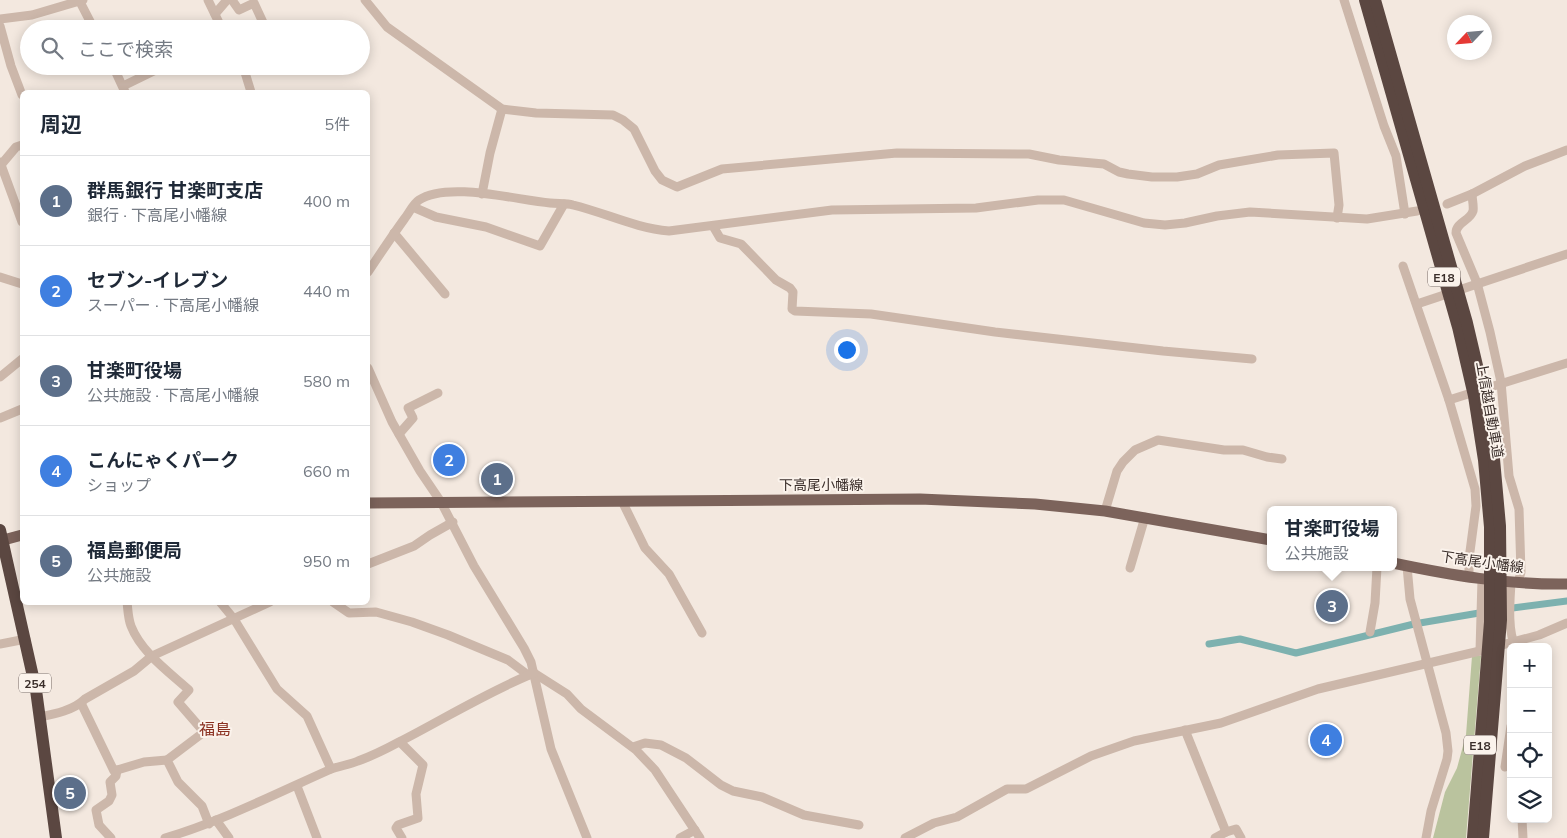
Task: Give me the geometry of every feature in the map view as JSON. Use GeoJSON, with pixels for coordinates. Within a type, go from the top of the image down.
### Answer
{"type":"FeatureCollection","features":[{"type":"Feature","properties":{"kind":"highway","name":"上信越自動車道"},"geometry":{"type":"LineString","coordinates":[[1365,0],[1439,256],[1466,360],[1484,460],[1496,559]]}},
{"type":"Feature","properties":{"kind":"highway","name":"上信越自動車道"},"geometry":{"type":"LineString","coordinates":[[1375,0],[1448,253],[1475,356],[1494,459],[1498,502],[1496,559],[1473,838]]}},
{"type":"Feature","properties":{"kind":"highway","name":"254"},"geometry":{"type":"LineString","coordinates":[[1,537],[26,639],[36,690],[56,838]]}},
{"type":"Feature","properties":{"kind":"highway","name":"上信越自動車道"},"geometry":{"type":"LineString","coordinates":[[1483,838],[1489,651]]}},
{"type":"Feature","properties":{"kind":"main road","name":"下高尾小幡線"},"geometry":{"type":"LineString","coordinates":[[370,503],[920,499],[1035,504],[1105,511],[1267,539]]}},
{"type":"Feature","properties":{"kind":"main road"},"geometry":{"type":"LineString","coordinates":[[1,537],[20,535]]}},
{"type":"Feature","properties":{"kind":"main road","name":"下高尾小幡線"},"geometry":{"type":"LineString","coordinates":[[1397,564],[1515,583],[1567,584]]}},
{"type":"Feature","properties":{"kind":"street"},"geometry":{"type":"LineString","coordinates":[[0,19],[32,15],[81,0],[90,20]]}},
{"type":"Feature","properties":{"kind":"street"},"geometry":{"type":"LineString","coordinates":[[208,0],[218,20]]}},
{"type":"Feature","properties":{"kind":"street"},"geometry":{"type":"LineString","coordinates":[[215,14],[227,0]]}},
{"type":"Feature","properties":{"kind":"street"},"geometry":{"type":"LineString","coordinates":[[232,0],[239,10],[254,3],[262,20]]}},
{"type":"Feature","properties":{"kind":"street"},"geometry":{"type":"LineString","coordinates":[[365,0],[386,27],[502,109],[536,113],[613,115],[623,120],[634,129],[655,171],[668,184],[677,187],[722,169],[897,153],[1029,154],[1059,160],[1104,164],[1119,172],[1128,174],[1169,177],[1197,174],[1219,165],[1278,155],[1334,153],[1339,204],[1337,218]]}},
{"type":"Feature","properties":{"kind":"street"},"geometry":{"type":"LineString","coordinates":[[1344,0],[1384,126],[1396,156],[1405,214]]}},
{"type":"Feature","properties":{"kind":"street"},"geometry":{"type":"LineString","coordinates":[[0,26],[20,90]]}},
{"type":"Feature","properties":{"kind":"street"},"geometry":{"type":"LineString","coordinates":[[117,75],[124,89],[148,75]]}},
{"type":"Feature","properties":{"kind":"street"},"geometry":{"type":"LineString","coordinates":[[246,75],[250,90]]}},
{"type":"Feature","properties":{"kind":"street"},"geometry":{"type":"LineString","coordinates":[[482,194],[502,109]]}},
{"type":"Feature","properties":{"kind":"street"},"geometry":{"type":"LineString","coordinates":[[20,146],[0,165],[20,217]]}},
{"type":"Feature","properties":{"kind":"street"},"geometry":{"type":"LineString","coordinates":[[1447,204],[1472,194],[1525,166],[1567,150]]}},
{"type":"Feature","properties":{"kind":"street"},"geometry":{"type":"LineString","coordinates":[[370,269],[394,232],[417,202],[436,193],[482,194],[552,204],[570,204],[652,230],[669,231],[832,210],[976,208],[1038,200],[1064,200],[1144,223],[1164,225],[1250,212],[1367,220],[1417,211]]}},
{"type":"Feature","properties":{"kind":"street"},"geometry":{"type":"LineString","coordinates":[[1472,194],[1474,208],[1457,227],[1456,234],[1475,284],[1490,332],[1509,476],[1519,509],[1521,572],[1515,583],[1510,621],[1514,643]]}},
{"type":"Feature","properties":{"kind":"street"},"geometry":{"type":"LineString","coordinates":[[413,207],[436,217],[486,227],[540,246],[564,204]]}},
{"type":"Feature","properties":{"kind":"street"},"geometry":{"type":"LineString","coordinates":[[713,226],[720,238],[741,244],[776,280],[790,288],[793,292],[792,309],[795,312],[871,314],[995,332],[1252,359]]}},
{"type":"Feature","properties":{"kind":"street"},"geometry":{"type":"LineString","coordinates":[[394,232],[445,294]]}},
{"type":"Feature","properties":{"kind":"street"},"geometry":{"type":"LineString","coordinates":[[1417,304],[1567,254]]}},
{"type":"Feature","properties":{"kind":"street"},"geometry":{"type":"LineString","coordinates":[[1403,266],[1454,398],[1475,489],[1476,506],[1469,559],[1469,576]]}},
{"type":"Feature","properties":{"kind":"street"},"geometry":{"type":"LineString","coordinates":[[0,277],[20,283]]}},
{"type":"Feature","properties":{"kind":"street"},"geometry":{"type":"LineString","coordinates":[[0,377],[20,361]]}},
{"type":"Feature","properties":{"kind":"street"},"geometry":{"type":"LineString","coordinates":[[1454,398],[1567,363]]}},
{"type":"Feature","properties":{"kind":"street"},"geometry":{"type":"LineString","coordinates":[[370,372],[392,422],[420,471],[453,522],[474,566],[531,662],[531,674],[552,749],[587,838]]}},
{"type":"Feature","properties":{"kind":"street"},"geometry":{"type":"LineString","coordinates":[[399,434],[413,418],[408,408],[438,392]]}},
{"type":"Feature","properties":{"kind":"street"},"geometry":{"type":"LineString","coordinates":[[0,418],[20,410]]}},
{"type":"Feature","properties":{"kind":"street"},"geometry":{"type":"LineString","coordinates":[[1105,511],[1117,471],[1123,462],[1135,450],[1158,440],[1224,450],[1244,450],[1267,457],[1282,459]]}},
{"type":"Feature","properties":{"kind":"street"},"geometry":{"type":"LineString","coordinates":[[622,501],[645,548],[669,574],[702,633]]}},
{"type":"Feature","properties":{"kind":"street"},"geometry":{"type":"LineString","coordinates":[[1130,568],[1145,517]]}},
{"type":"Feature","properties":{"kind":"street"},"geometry":{"type":"LineString","coordinates":[[370,563],[414,546],[430,534],[453,522]]}},
{"type":"Feature","properties":{"kind":"street"},"geometry":{"type":"LineString","coordinates":[[1407,566],[1410,599],[1446,733],[1448,750],[1445,768],[1431,811],[1426,838]]}},
{"type":"Feature","properties":{"kind":"street"},"geometry":{"type":"LineString","coordinates":[[1370,632],[1375,603],[1377,571]]}},
{"type":"Feature","properties":{"kind":"street"},"geometry":{"type":"LineString","coordinates":[[1482,579],[1489,651]]}},
{"type":"Feature","properties":{"kind":"street"},"geometry":{"type":"LineString","coordinates":[[80,704],[114,771],[144,762],[167,760],[204,732],[178,702],[189,690],[152,656],[135,636],[130,624],[127,605]]}},
{"type":"Feature","properties":{"kind":"street"},"geometry":{"type":"LineString","coordinates":[[222,605],[234,619],[277,689],[306,716],[331,769]]}},
{"type":"Feature","properties":{"kind":"street"},"geometry":{"type":"LineString","coordinates":[[40,717],[80,704],[85,699],[134,671],[152,656],[264,605]]}},
{"type":"Feature","properties":{"kind":"street"},"geometry":{"type":"LineString","coordinates":[[337,605],[349,613],[376,612],[448,635],[508,660],[567,694],[581,708],[633,747],[655,770],[698,834],[680,838]]}},
{"type":"Feature","properties":{"kind":"street"},"geometry":{"type":"LineString","coordinates":[[1517,643],[1539,636],[1567,623]]}},
{"type":"Feature","properties":{"kind":"street"},"geometry":{"type":"LineString","coordinates":[[0,644],[26,639]]}},
{"type":"Feature","properties":{"kind":"street"},"geometry":{"type":"LineString","coordinates":[[904,838],[934,824],[957,817],[1007,789],[1026,789],[1091,756],[1134,741],[1221,723],[1318,689],[1507,646]]}},
{"type":"Feature","properties":{"kind":"street"},"geometry":{"type":"LineString","coordinates":[[165,838],[185,835],[331,769],[357,762],[400,742],[475,700],[531,674]]}},
{"type":"Feature","properties":{"kind":"street"},"geometry":{"type":"LineString","coordinates":[[1185,730],[1226,832]]}},
{"type":"Feature","properties":{"kind":"street"},"geometry":{"type":"LineString","coordinates":[[1505,767],[1510,733]]}},
{"type":"Feature","properties":{"kind":"street"},"geometry":{"type":"LineString","coordinates":[[400,742],[423,765],[416,794],[418,818],[398,825],[396,828],[402,838]]}},
{"type":"Feature","properties":{"kind":"street"},"geometry":{"type":"LineString","coordinates":[[633,747],[645,743],[661,744],[686,758],[733,792],[762,797],[804,815],[860,824]]}},
{"type":"Feature","properties":{"kind":"street"},"geometry":{"type":"LineString","coordinates":[[167,760],[178,782],[202,806],[213,822],[229,838]]}},
{"type":"Feature","properties":{"kind":"street"},"geometry":{"type":"LineString","coordinates":[[111,838],[99,825],[96,810],[110,801],[112,795],[110,782],[116,776],[117,770]]}},
{"type":"Feature","properties":{"kind":"street"},"geometry":{"type":"LineString","coordinates":[[297,786],[317,838]]}},
{"type":"Feature","properties":{"kind":"street"},"geometry":{"type":"LineString","coordinates":[[1522,823],[1523,838]]}},
{"type":"Feature","properties":{"kind":"street"},"geometry":{"type":"LineString","coordinates":[[1215,838],[1236,829],[1241,838]]}},
{"type":"Feature","properties":{"kind":"green space"},"geometry":{"type":"Polygon","coordinates":[[[1472,656],[1481,656],[1466,838],[1433,838],[1445,792],[1457,768],[1466,735],[1472,656]]]}},
{"type":"Feature","properties":{"kind":"waterway"},"geometry":{"type":"LineString","coordinates":[[1505,609],[1567,601]]}},
{"type":"Feature","properties":{"kind":"waterway"},"geometry":{"type":"LineString","coordinates":[[1209,644],[1240,639],[1296,653],[1414,624],[1485,612]]}},
{"type":"Feature","properties":{"kind":"place","name":"セブン-イレブン"},"geometry":{"type":"Point","coordinates":[449,460]}},
{"type":"Feature","properties":{"kind":"place","name":"群馬銀行 甘楽町支店"},"geometry":{"type":"Point","coordinates":[497,479]}},
{"type":"Feature","properties":{"kind":"place","name":"甘楽町役場"},"geometry":{"type":"Point","coordinates":[1332,606]}},
{"type":"Feature","properties":{"kind":"place","name":"こんにゃくパーク"},"geometry":{"type":"Point","coordinates":[1326,740]}},
{"type":"Feature","properties":{"kind":"place","name":"福島郵便局"},"geometry":{"type":"Point","coordinates":[70,793]}},
{"type":"Feature","properties":{"kind":"district","name":"福島"},"geometry":{"type":"Point","coordinates":[215,729]}}]}
